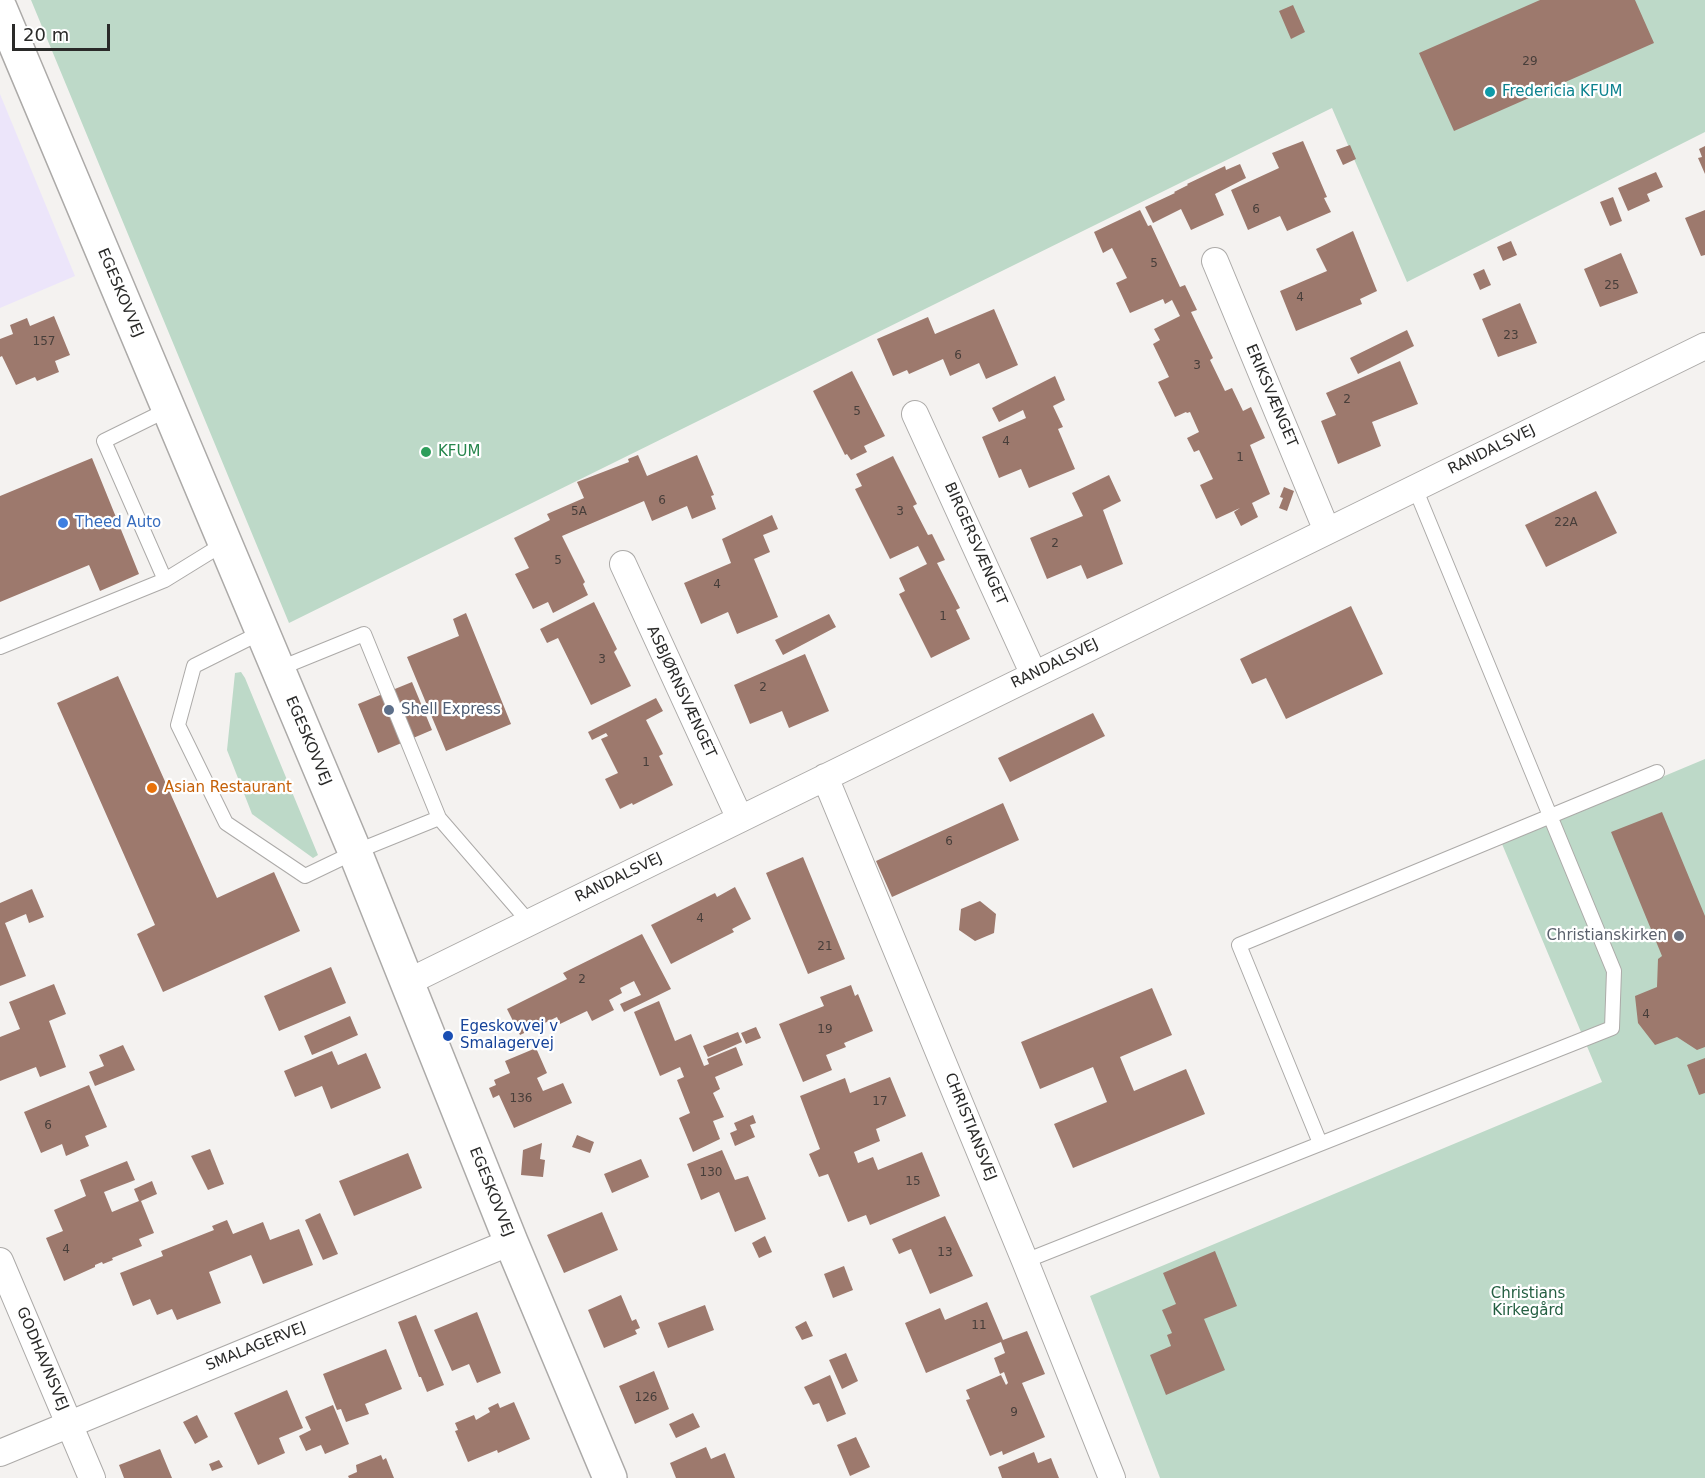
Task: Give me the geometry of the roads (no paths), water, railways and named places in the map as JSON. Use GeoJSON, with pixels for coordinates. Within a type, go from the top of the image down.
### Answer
{"type":"FeatureCollection","features":[{"type":"Feature","properties":{"kind":"street","name":"EGESKOVVEJ"},"geometry":{"type":"LineString","coordinates":[[0,8],[355,852],[511,1242],[610,1478]]}},
{"type":"Feature","properties":{"kind":"street","name":"ERIKSVÆNGET"},"geometry":{"type":"LineString","coordinates":[[1215,261],[1327,531]]}},
{"type":"Feature","properties":{"kind":"street","name":"RANDALSVEJ"},"geometry":{"type":"LineString","coordinates":[[406,982],[1705,346]]}},
{"type":"Feature","properties":{"kind":"street","name":"BIRGERSVÆNGET"},"geometry":{"type":"LineString","coordinates":[[915,414],[1034,675]]}},
{"type":"Feature","properties":{"kind":"street","name":"ASBJØRNSVÆNGET"},"geometry":{"type":"LineString","coordinates":[[623,564],[740,819]]}},
{"type":"Feature","properties":{"kind":"street","name":"CHRISTIANSVEJ"},"geometry":{"type":"LineString","coordinates":[[825,777],[1112,1478]]}},
{"type":"Feature","properties":{"kind":"street","name":"SMALAGERVEJ"},"geometry":{"type":"LineString","coordinates":[[0,1453],[511,1242]]}},
{"type":"Feature","properties":{"kind":"street","name":"GODHAVNSVEJ"},"geometry":{"type":"LineString","coordinates":[[0,1261],[92,1478]]}},
{"type":"Feature","properties":{"kind":"lane"},"geometry":{"type":"LineString","coordinates":[[165,580],[104,441],[169,410]]}},
{"type":"Feature","properties":{"kind":"lane"},"geometry":{"type":"LineString","coordinates":[[1025,1261],[1612,1028],[1614,971],[1415,488]]}},
{"type":"Feature","properties":{"kind":"lane"},"geometry":{"type":"LineString","coordinates":[[0,647],[165,580],[225,543]]}},
{"type":"Feature","properties":{"kind":"lane"},"geometry":{"type":"LineString","coordinates":[[263,632],[194,666],[178,725],[226,823],[306,876],[355,852],[439,818]]}},
{"type":"Feature","properties":{"kind":"lane"},"geometry":{"type":"LineString","coordinates":[[278,669],[364,634],[439,818],[529,922]]}},
{"type":"Feature","properties":{"kind":"lane"},"geometry":{"type":"LineString","coordinates":[[1320,1143],[1239,945],[1657,772]]}},
{"type":"Feature","properties":{"kind":"place","name":"Fredericia KFUM"},"geometry":{"type":"Point","coordinates":[1490,92]}},
{"type":"Feature","properties":{"kind":"place","name":"KFUM"},"geometry":{"type":"Point","coordinates":[426,452]}},
{"type":"Feature","properties":{"kind":"place","name":"Theed Auto"},"geometry":{"type":"Point","coordinates":[63,523]}},
{"type":"Feature","properties":{"kind":"place","name":"Shell Express"},"geometry":{"type":"Point","coordinates":[389,710]}},
{"type":"Feature","properties":{"kind":"place","name":"Asian Restaurant"},"geometry":{"type":"Point","coordinates":[152,788]}},
{"type":"Feature","properties":{"kind":"place","name":"Christianskirken"},"geometry":{"type":"Point","coordinates":[1679,936]}},
{"type":"Feature","properties":{"kind":"place","name":"Egeskovvej v Smalagervej"},"geometry":{"type":"Point","coordinates":[448,1036]}},
{"type":"Feature","properties":{"kind":"park label","name":"Christians Kirkegård"},"geometry":{"type":"Point","coordinates":[1528,1302]}}]}
